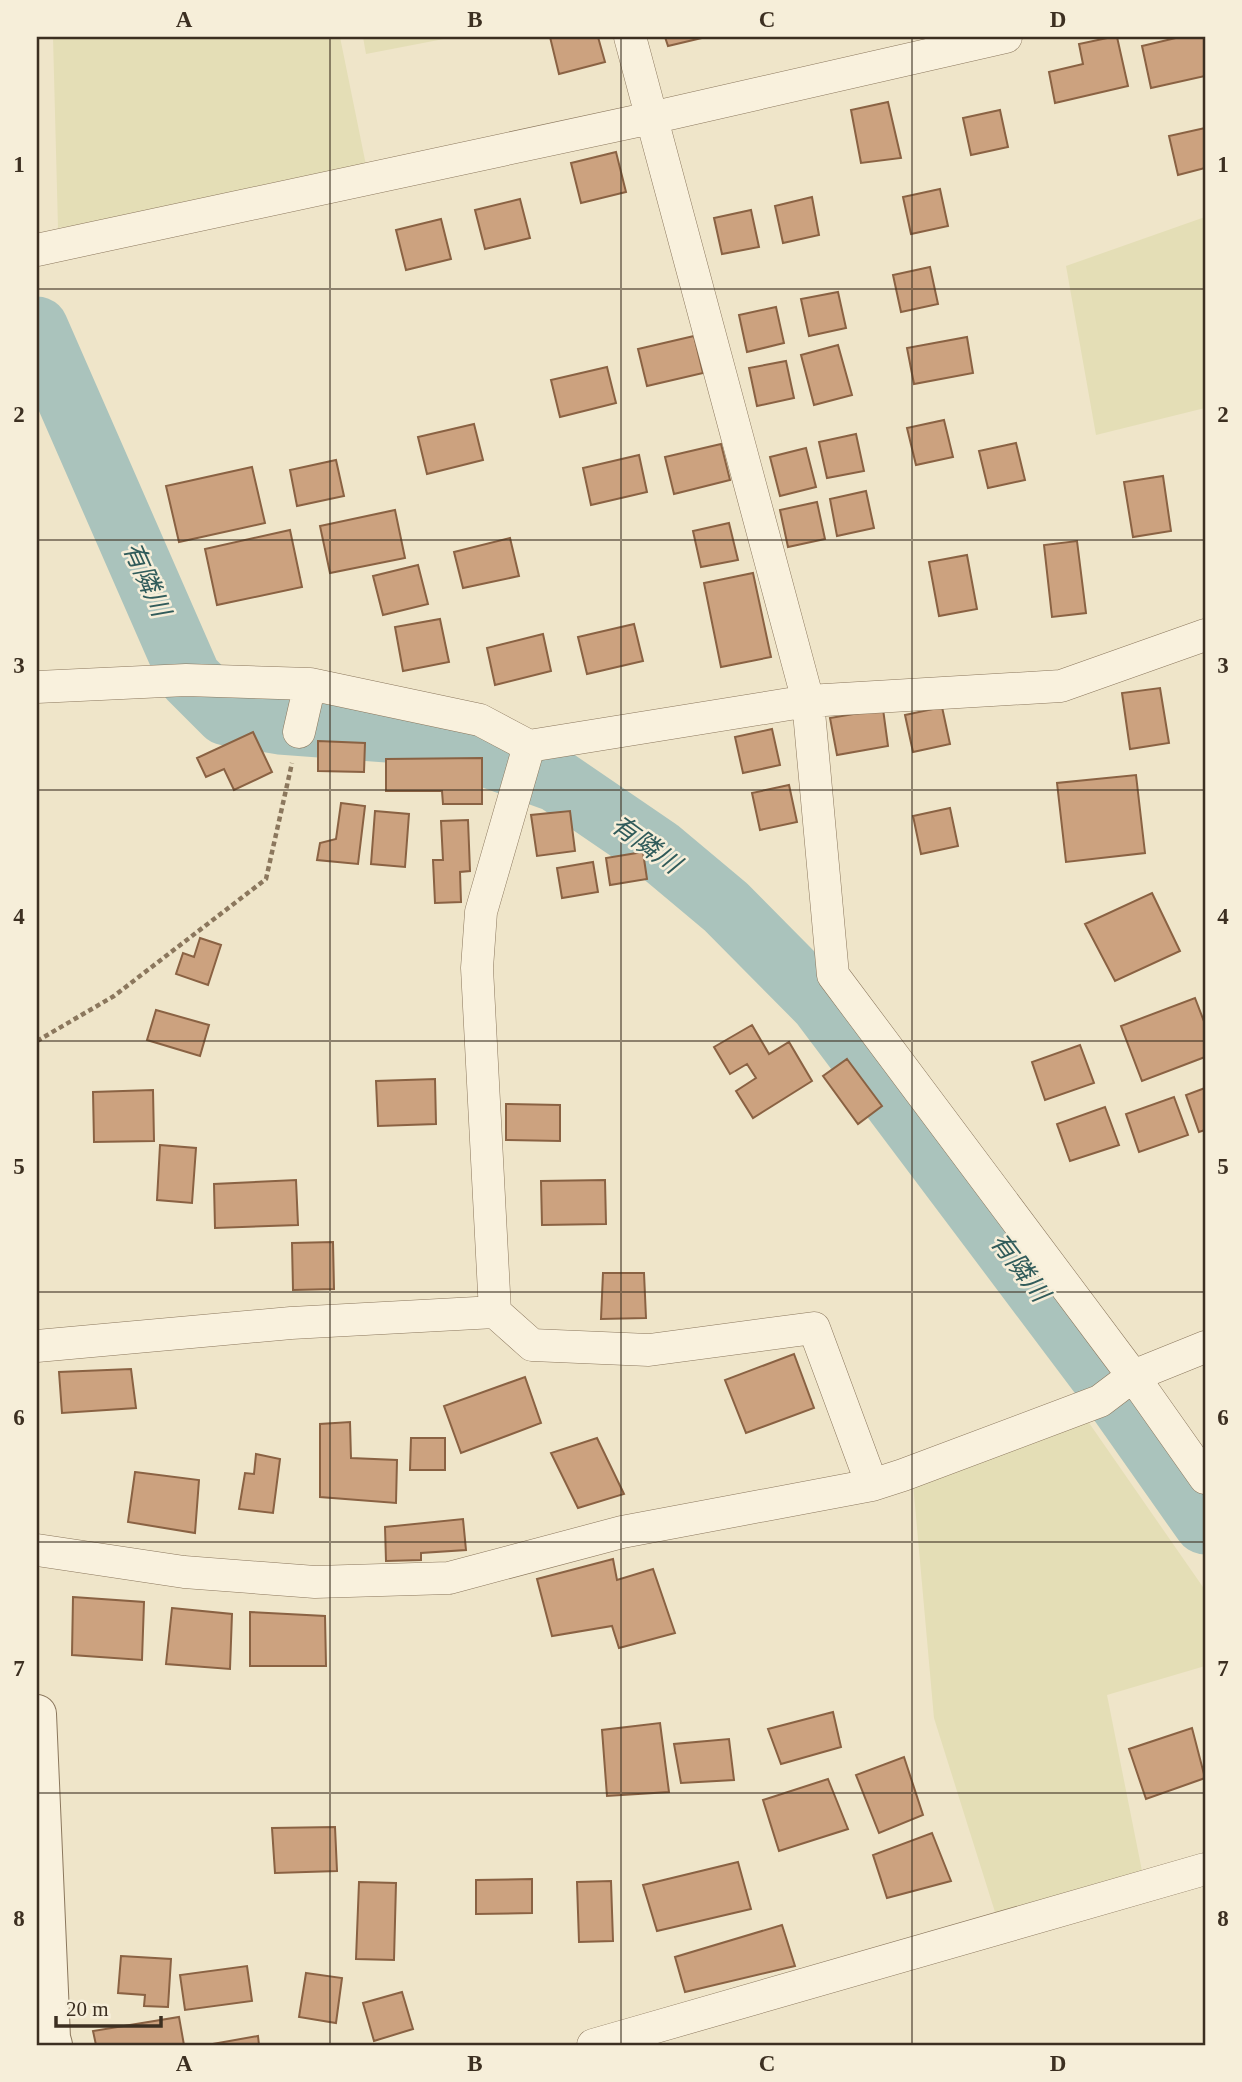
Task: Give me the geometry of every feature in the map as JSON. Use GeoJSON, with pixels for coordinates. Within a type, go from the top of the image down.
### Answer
{"type":"FeatureCollection","features":[{"type":"Feature","properties":{"kind":"street"},"geometry":{"type":"LineString","coordinates":[[630,37],[808,701],[833,975],[1205,1478]]}},
{"type":"Feature","properties":{"kind":"street"},"geometry":{"type":"LineString","coordinates":[[41,249],[651,118],[1006,37]]}},
{"type":"Feature","properties":{"kind":"street"},"geometry":{"type":"LineString","coordinates":[[37,687],[186,680],[308,691],[480,720],[528,748],[808,701],[1060,686],[1205,635]]}},
{"type":"Feature","properties":{"kind":"street"},"geometry":{"type":"LineString","coordinates":[[299,732],[308,691]]}},
{"type":"Feature","properties":{"kind":"street"},"geometry":{"type":"LineString","coordinates":[[495,1312],[477,968],[481,912],[528,748]]}},
{"type":"Feature","properties":{"kind":"street"},"geometry":{"type":"LineString","coordinates":[[37,1346],[291,1323],[495,1312],[532,1345],[649,1350],[814,1328],[872,1485]]}},
{"type":"Feature","properties":{"kind":"street"},"geometry":{"type":"LineString","coordinates":[[37,1550],[184,1572],[315,1582],[449,1578],[622,1531],[872,1485],[1100,1401],[1130,1379],[1205,1347]]}},
{"type":"Feature","properties":{"kind":"street"},"geometry":{"type":"LineString","coordinates":[[37,1714],[42,1924],[53,2045]]}},
{"type":"Feature","properties":{"kind":"street"},"geometry":{"type":"LineString","coordinates":[[593,2045],[671,2034],[1205,1869]]}},
{"type":"Feature","properties":{"kind":"path"},"geometry":{"type":"LineString","coordinates":[[37,1041],[114,996],[266,879],[299,732]]}},
{"type":"Feature","properties":{"kind":"shaded area"},"geometry":{"type":"Polygon","coordinates":[[[53,37],[340,37],[369,180],[58,228],[53,37]]]}},
{"type":"Feature","properties":{"kind":"shaded area"},"geometry":{"type":"Polygon","coordinates":[[[363,37],[454,37],[366,54],[363,37]]]}},
{"type":"Feature","properties":{"kind":"shaded area"},"geometry":{"type":"Polygon","coordinates":[[[1205,217],[1205,408],[1096,435],[1066,266],[1205,217]]]}},
{"type":"Feature","properties":{"kind":"shaded area"},"geometry":{"type":"Polygon","coordinates":[[[1087,1420],[1205,1590],[1205,1666],[1107,1695],[1145,1886],[1000,1928],[934,1718],[913,1483],[1087,1420]]]}},
{"type":"Feature","properties":{"kind":"building"},"geometry":{"type":"Polygon","coordinates":[[[550,37],[598,37],[605,62],[559,74],[550,37]]]}},
{"type":"Feature","properties":{"kind":"building"},"geometry":{"type":"Polygon","coordinates":[[[665,37],[706,37],[668,46],[665,37]]]}},
{"type":"Feature","properties":{"kind":"building"},"geometry":{"type":"Polygon","coordinates":[[[1117,37],[1128,86],[1055,103],[1049,72],[1083,64],[1079,44],[1117,37]]]}},
{"type":"Feature","properties":{"kind":"building"},"geometry":{"type":"Polygon","coordinates":[[[1180,37],[1205,37],[1205,76],[1151,88],[1142,46],[1180,37]]]}},
{"type":"Feature","properties":{"kind":"building"},"geometry":{"type":"Polygon","coordinates":[[[888,102],[901,158],[861,163],[851,110],[888,102]]]}},
{"type":"Feature","properties":{"kind":"building"},"geometry":{"type":"Polygon","coordinates":[[[1000,110],[1008,147],[971,155],[963,118],[1000,110]]]}},
{"type":"Feature","properties":{"kind":"building"},"geometry":{"type":"Polygon","coordinates":[[[1205,128],[1205,168],[1178,175],[1169,136],[1205,128]]]}},
{"type":"Feature","properties":{"kind":"building"},"geometry":{"type":"Polygon","coordinates":[[[616,152],[626,192],[581,203],[571,163],[616,152]]]}},
{"type":"Feature","properties":{"kind":"building"},"geometry":{"type":"Polygon","coordinates":[[[940,189],[948,226],[911,234],[903,197],[940,189]]]}},
{"type":"Feature","properties":{"kind":"building"},"geometry":{"type":"Polygon","coordinates":[[[812,197],[819,235],[783,243],[775,206],[812,197]]]}},
{"type":"Feature","properties":{"kind":"building"},"geometry":{"type":"Polygon","coordinates":[[[520,199],[530,238],[485,249],[475,210],[520,199]]]}},
{"type":"Feature","properties":{"kind":"building"},"geometry":{"type":"Polygon","coordinates":[[[751,210],[759,247],[722,254],[714,218],[751,210]]]}},
{"type":"Feature","properties":{"kind":"building"},"geometry":{"type":"Polygon","coordinates":[[[441,219],[451,259],[406,270],[396,230],[441,219]]]}},
{"type":"Feature","properties":{"kind":"building"},"geometry":{"type":"Polygon","coordinates":[[[930,267],[938,304],[901,312],[893,275],[930,267]]]}},
{"type":"Feature","properties":{"kind":"building"},"geometry":{"type":"Polygon","coordinates":[[[838,292],[846,328],[809,336],[801,299],[838,292]]]}},
{"type":"Feature","properties":{"kind":"building"},"geometry":{"type":"Polygon","coordinates":[[[776,307],[784,343],[747,352],[739,315],[776,307]]]}},
{"type":"Feature","properties":{"kind":"building"},"geometry":{"type":"Polygon","coordinates":[[[694,336],[703,373],[647,386],[638,349],[694,336]]]}},
{"type":"Feature","properties":{"kind":"building"},"geometry":{"type":"Polygon","coordinates":[[[967,337],[973,373],[914,384],[907,348],[967,337]]]}},
{"type":"Feature","properties":{"kind":"building"},"geometry":{"type":"Polygon","coordinates":[[[838,345],[852,395],[814,405],[801,355],[838,345]]]}},
{"type":"Feature","properties":{"kind":"building"},"geometry":{"type":"Polygon","coordinates":[[[786,361],[794,398],[757,406],[749,368],[786,361]]]}},
{"type":"Feature","properties":{"kind":"building"},"geometry":{"type":"Polygon","coordinates":[[[607,367],[616,403],[560,417],[551,380],[607,367]]]}},
{"type":"Feature","properties":{"kind":"building"},"geometry":{"type":"Polygon","coordinates":[[[944,420],[953,457],[916,465],[907,428],[944,420]]]}},
{"type":"Feature","properties":{"kind":"building"},"geometry":{"type":"Polygon","coordinates":[[[474,424],[483,460],[427,474],[418,437],[474,424]]]}},
{"type":"Feature","properties":{"kind":"building"},"geometry":{"type":"Polygon","coordinates":[[[856,434],[864,471],[827,478],[819,442],[856,434]]]}},
{"type":"Feature","properties":{"kind":"building"},"geometry":{"type":"Polygon","coordinates":[[[1016,443],[1025,480],[988,488],[979,451],[1016,443]]]}},
{"type":"Feature","properties":{"kind":"building"},"geometry":{"type":"Polygon","coordinates":[[[721,444],[730,480],[674,494],[665,457],[721,444]]]}},
{"type":"Feature","properties":{"kind":"building"},"geometry":{"type":"Polygon","coordinates":[[[806,448],[816,487],[780,496],[770,457],[806,448]]]}},
{"type":"Feature","properties":{"kind":"building"},"geometry":{"type":"Polygon","coordinates":[[[639,455],[647,492],[591,505],[583,468],[639,455]]]}},
{"type":"Feature","properties":{"kind":"building"},"geometry":{"type":"Polygon","coordinates":[[[336,460],[344,496],[297,506],[290,470],[336,460]]]}},
{"type":"Feature","properties":{"kind":"building"},"geometry":{"type":"Polygon","coordinates":[[[252,467],[265,523],[179,542],[166,486],[252,467]]]}},
{"type":"Feature","properties":{"kind":"building"},"geometry":{"type":"Polygon","coordinates":[[[1163,476],[1171,531],[1133,537],[1124,482],[1163,476]]]}},
{"type":"Feature","properties":{"kind":"building"},"geometry":{"type":"Polygon","coordinates":[[[866,491],[874,528],[837,536],[830,499],[866,491]]]}},
{"type":"Feature","properties":{"kind":"building"},"geometry":{"type":"Polygon","coordinates":[[[817,502],[825,539],[788,547],[780,510],[817,502]]]}},
{"type":"Feature","properties":{"kind":"building"},"geometry":{"type":"Polygon","coordinates":[[[395,510],[405,558],[330,573],[320,526],[395,510]]]}},
{"type":"Feature","properties":{"kind":"building"},"geometry":{"type":"Polygon","coordinates":[[[729,523],[738,560],[701,567],[693,531],[729,523]]]}},
{"type":"Feature","properties":{"kind":"building"},"geometry":{"type":"Polygon","coordinates":[[[290,530],[302,587],[217,605],[205,549],[290,530]]]}},
{"type":"Feature","properties":{"kind":"building"},"geometry":{"type":"Polygon","coordinates":[[[510,538],[519,576],[463,588],[454,552],[510,538]]]}},
{"type":"Feature","properties":{"kind":"building"},"geometry":{"type":"Polygon","coordinates":[[[1077,541],[1086,613],[1052,617],[1044,545],[1077,541]]]}},
{"type":"Feature","properties":{"kind":"building"},"geometry":{"type":"Polygon","coordinates":[[[967,555],[977,609],[939,616],[929,562],[967,555]]]}},
{"type":"Feature","properties":{"kind":"building"},"geometry":{"type":"Polygon","coordinates":[[[418,565],[428,604],[383,615],[373,576],[418,565]]]}},
{"type":"Feature","properties":{"kind":"building"},"geometry":{"type":"Polygon","coordinates":[[[753,573],[771,657],[721,667],[704,583],[753,573]]]}},
{"type":"Feature","properties":{"kind":"building"},"geometry":{"type":"Polygon","coordinates":[[[440,619],[449,662],[403,671],[395,627],[440,619]]]}},
{"type":"Feature","properties":{"kind":"building"},"geometry":{"type":"Polygon","coordinates":[[[634,624],[643,661],[587,674],[578,637],[634,624]]]}},
{"type":"Feature","properties":{"kind":"building"},"geometry":{"type":"Polygon","coordinates":[[[543,634],[551,671],[495,685],[487,648],[543,634]]]}},
{"type":"Feature","properties":{"kind":"building"},"geometry":{"type":"Polygon","coordinates":[[[1160,688],[1169,743],[1130,749],[1122,693],[1160,688]]]}},
{"type":"Feature","properties":{"kind":"building"},"geometry":{"type":"Polygon","coordinates":[[[942,707],[950,744],[913,752],[905,715],[942,707]]]}},
{"type":"Feature","properties":{"kind":"building"},"geometry":{"type":"Polygon","coordinates":[[[883,709],[888,746],[837,755],[830,718],[883,709]]]}},
{"type":"Feature","properties":{"kind":"building"},"geometry":{"type":"Polygon","coordinates":[[[772,729],[780,765],[743,773],[735,737],[772,729]]]}},
{"type":"Feature","properties":{"kind":"building"},"geometry":{"type":"Polygon","coordinates":[[[253,732],[272,772],[234,790],[224,769],[206,777],[197,758],[253,732]]]}},
{"type":"Feature","properties":{"kind":"building"},"geometry":{"type":"Polygon","coordinates":[[[318,741],[365,743],[364,772],[318,771],[318,741]]]}},
{"type":"Feature","properties":{"kind":"building"},"geometry":{"type":"Polygon","coordinates":[[[482,758],[482,804],[443,804],[442,791],[386,791],[386,759],[482,758]]]}},
{"type":"Feature","properties":{"kind":"building"},"geometry":{"type":"Polygon","coordinates":[[[1136,775],[1145,853],[1066,862],[1057,783],[1136,775]]]}},
{"type":"Feature","properties":{"kind":"building"},"geometry":{"type":"Polygon","coordinates":[[[789,785],[797,822],[760,830],[752,793],[789,785]]]}},
{"type":"Feature","properties":{"kind":"building"},"geometry":{"type":"Polygon","coordinates":[[[341,803],[365,806],[358,864],[317,860],[320,843],[336,839],[341,803]]]}},
{"type":"Feature","properties":{"kind":"building"},"geometry":{"type":"Polygon","coordinates":[[[950,808],[958,846],[921,854],[913,816],[950,808]]]}},
{"type":"Feature","properties":{"kind":"building"},"geometry":{"type":"Polygon","coordinates":[[[375,811],[409,814],[405,867],[371,864],[375,811]]]}},
{"type":"Feature","properties":{"kind":"building"},"geometry":{"type":"Polygon","coordinates":[[[570,811],[575,851],[537,856],[531,815],[570,811]]]}},
{"type":"Feature","properties":{"kind":"building"},"geometry":{"type":"Polygon","coordinates":[[[468,820],[470,871],[460,872],[461,902],[435,903],[433,860],[443,860],[441,821],[468,820]]]}},
{"type":"Feature","properties":{"kind":"building"},"geometry":{"type":"Polygon","coordinates":[[[643,852],[647,879],[610,885],[606,858],[643,852]]]}},
{"type":"Feature","properties":{"kind":"building"},"geometry":{"type":"Polygon","coordinates":[[[593,862],[598,892],[562,898],[557,868],[593,862]]]}},
{"type":"Feature","properties":{"kind":"building"},"geometry":{"type":"Polygon","coordinates":[[[1152,893],[1180,951],[1115,981],[1085,924],[1152,893]]]}},
{"type":"Feature","properties":{"kind":"building"},"geometry":{"type":"Polygon","coordinates":[[[200,938],[221,945],[208,985],[176,974],[183,953],[194,957],[200,938]]]}},
{"type":"Feature","properties":{"kind":"building"},"geometry":{"type":"Polygon","coordinates":[[[1195,998],[1205,1024],[1205,1057],[1142,1081],[1121,1026],[1195,998]]]}},
{"type":"Feature","properties":{"kind":"building"},"geometry":{"type":"Polygon","coordinates":[[[156,1010],[209,1025],[200,1056],[147,1040],[156,1010]]]}},
{"type":"Feature","properties":{"kind":"building"},"geometry":{"type":"Polygon","coordinates":[[[752,1025],[769,1054],[789,1042],[812,1081],[753,1118],[736,1091],[756,1078],[747,1064],[730,1074],[714,1047],[752,1025]]]}},
{"type":"Feature","properties":{"kind":"building"},"geometry":{"type":"Polygon","coordinates":[[[1080,1045],[1094,1083],[1045,1100],[1032,1062],[1080,1045]]]}},
{"type":"Feature","properties":{"kind":"building"},"geometry":{"type":"Polygon","coordinates":[[[847,1059],[882,1106],[858,1124],[823,1076],[847,1059]]]}},
{"type":"Feature","properties":{"kind":"building"},"geometry":{"type":"Polygon","coordinates":[[[435,1079],[436,1124],[378,1126],[376,1081],[435,1079]]]}},
{"type":"Feature","properties":{"kind":"building"},"geometry":{"type":"Polygon","coordinates":[[[1205,1088],[1205,1130],[1199,1132],[1186,1095],[1205,1088]]]}},
{"type":"Feature","properties":{"kind":"building"},"geometry":{"type":"Polygon","coordinates":[[[153,1090],[154,1141],[94,1142],[93,1092],[153,1090]]]}},
{"type":"Feature","properties":{"kind":"building"},"geometry":{"type":"Polygon","coordinates":[[[1174,1097],[1188,1135],[1139,1152],[1126,1114],[1174,1097]]]}},
{"type":"Feature","properties":{"kind":"building"},"geometry":{"type":"Polygon","coordinates":[[[506,1104],[560,1105],[560,1141],[506,1140],[506,1104]]]}},
{"type":"Feature","properties":{"kind":"building"},"geometry":{"type":"Polygon","coordinates":[[[1105,1107],[1119,1145],[1070,1161],[1057,1124],[1105,1107]]]}},
{"type":"Feature","properties":{"kind":"building"},"geometry":{"type":"Polygon","coordinates":[[[160,1145],[196,1148],[192,1203],[157,1200],[160,1145]]]}},
{"type":"Feature","properties":{"kind":"building"},"geometry":{"type":"Polygon","coordinates":[[[296,1180],[298,1225],[215,1228],[214,1184],[296,1180]]]}},
{"type":"Feature","properties":{"kind":"building"},"geometry":{"type":"Polygon","coordinates":[[[605,1180],[606,1224],[542,1225],[541,1181],[605,1180]]]}},
{"type":"Feature","properties":{"kind":"building"},"geometry":{"type":"Polygon","coordinates":[[[333,1242],[334,1289],[293,1290],[292,1243],[333,1242]]]}},
{"type":"Feature","properties":{"kind":"building"},"geometry":{"type":"Polygon","coordinates":[[[603,1273],[644,1273],[646,1318],[601,1319],[603,1273]]]}},
{"type":"Feature","properties":{"kind":"building"},"geometry":{"type":"Polygon","coordinates":[[[794,1354],[814,1408],[746,1433],[725,1380],[794,1354]]]}},
{"type":"Feature","properties":{"kind":"building"},"geometry":{"type":"Polygon","coordinates":[[[131,1369],[136,1408],[62,1413],[59,1372],[131,1369]]]}},
{"type":"Feature","properties":{"kind":"building"},"geometry":{"type":"Polygon","coordinates":[[[525,1377],[541,1423],[461,1453],[444,1406],[525,1377]]]}},
{"type":"Feature","properties":{"kind":"building"},"geometry":{"type":"Polygon","coordinates":[[[350,1422],[351,1458],[397,1460],[396,1503],[320,1497],[320,1424],[350,1422]]]}},
{"type":"Feature","properties":{"kind":"building"},"geometry":{"type":"Polygon","coordinates":[[[411,1438],[445,1438],[445,1470],[410,1470],[411,1438]]]}},
{"type":"Feature","properties":{"kind":"building"},"geometry":{"type":"Polygon","coordinates":[[[597,1438],[624,1494],[578,1508],[551,1453],[597,1438]]]}},
{"type":"Feature","properties":{"kind":"building"},"geometry":{"type":"Polygon","coordinates":[[[256,1454],[280,1459],[273,1513],[239,1509],[245,1473],[254,1474],[256,1454]]]}},
{"type":"Feature","properties":{"kind":"building"},"geometry":{"type":"Polygon","coordinates":[[[135,1472],[199,1480],[195,1533],[128,1522],[135,1472]]]}},
{"type":"Feature","properties":{"kind":"building"},"geometry":{"type":"Polygon","coordinates":[[[463,1519],[466,1550],[421,1553],[421,1560],[386,1561],[385,1527],[463,1519]]]}},
{"type":"Feature","properties":{"kind":"building"},"geometry":{"type":"Polygon","coordinates":[[[613,1559],[617,1580],[653,1569],[675,1633],[619,1648],[612,1626],[552,1636],[537,1579],[613,1559]]]}},
{"type":"Feature","properties":{"kind":"building"},"geometry":{"type":"Polygon","coordinates":[[[73,1597],[144,1602],[142,1660],[72,1655],[73,1597]]]}},
{"type":"Feature","properties":{"kind":"building"},"geometry":{"type":"Polygon","coordinates":[[[172,1608],[232,1614],[230,1669],[166,1664],[172,1608]]]}},
{"type":"Feature","properties":{"kind":"building"},"geometry":{"type":"Polygon","coordinates":[[[250,1612],[325,1616],[326,1666],[250,1666],[250,1612]]]}},
{"type":"Feature","properties":{"kind":"building"},"geometry":{"type":"Polygon","coordinates":[[[833,1712],[841,1747],[781,1764],[768,1729],[833,1712]]]}},
{"type":"Feature","properties":{"kind":"building"},"geometry":{"type":"Polygon","coordinates":[[[660,1723],[669,1792],[607,1796],[602,1730],[660,1723]]]}},
{"type":"Feature","properties":{"kind":"building"},"geometry":{"type":"Polygon","coordinates":[[[1192,1728],[1205,1778],[1146,1799],[1129,1749],[1192,1728]]]}},
{"type":"Feature","properties":{"kind":"building"},"geometry":{"type":"Polygon","coordinates":[[[729,1739],[734,1780],[681,1783],[674,1744],[729,1739]]]}},
{"type":"Feature","properties":{"kind":"building"},"geometry":{"type":"Polygon","coordinates":[[[904,1757],[923,1815],[879,1833],[856,1775],[904,1757]]]}},
{"type":"Feature","properties":{"kind":"building"},"geometry":{"type":"Polygon","coordinates":[[[828,1779],[848,1829],[779,1851],[763,1800],[828,1779]]]}},
{"type":"Feature","properties":{"kind":"building"},"geometry":{"type":"Polygon","coordinates":[[[335,1827],[337,1871],[275,1873],[272,1828],[335,1827]]]}},
{"type":"Feature","properties":{"kind":"building"},"geometry":{"type":"Polygon","coordinates":[[[932,1833],[951,1881],[887,1898],[873,1855],[932,1833]]]}},
{"type":"Feature","properties":{"kind":"building"},"geometry":{"type":"Polygon","coordinates":[[[738,1862],[751,1909],[657,1931],[643,1885],[738,1862]]]}},
{"type":"Feature","properties":{"kind":"building"},"geometry":{"type":"Polygon","coordinates":[[[532,1879],[532,1913],[476,1914],[476,1880],[532,1879]]]}},
{"type":"Feature","properties":{"kind":"building"},"geometry":{"type":"Polygon","coordinates":[[[611,1881],[613,1941],[579,1942],[577,1882],[611,1881]]]}},
{"type":"Feature","properties":{"kind":"building"},"geometry":{"type":"Polygon","coordinates":[[[359,1882],[396,1883],[394,1960],[356,1959],[359,1882]]]}},
{"type":"Feature","properties":{"kind":"building"},"geometry":{"type":"Polygon","coordinates":[[[782,1925],[795,1966],[685,1992],[675,1957],[782,1925]]]}},
{"type":"Feature","properties":{"kind":"building"},"geometry":{"type":"Polygon","coordinates":[[[121,1956],[171,1959],[168,2007],[144,2006],[145,1995],[118,1993],[121,1956]]]}},
{"type":"Feature","properties":{"kind":"building"},"geometry":{"type":"Polygon","coordinates":[[[247,1966],[252,2001],[185,2010],[180,1975],[247,1966]]]}},
{"type":"Feature","properties":{"kind":"building"},"geometry":{"type":"Polygon","coordinates":[[[306,1973],[342,1978],[336,2023],[299,2017],[306,1973]]]}},
{"type":"Feature","properties":{"kind":"building"},"geometry":{"type":"Polygon","coordinates":[[[402,1992],[413,2029],[374,2041],[363,2003],[402,1992]]]}},
{"type":"Feature","properties":{"kind":"building"},"geometry":{"type":"Polygon","coordinates":[[[179,2017],[184,2045],[96,2045],[93,2031],[179,2017]]]}},
{"type":"Feature","properties":{"kind":"building"},"geometry":{"type":"Polygon","coordinates":[[[258,2036],[259,2045],[207,2045],[258,2036]]]}},
{"type":"Feature","properties":{"kind":"waterway","name":"有隣川"},"geometry":{"type":"LineString","coordinates":[[37,328],[190,678],[226,714],[280,723],[427,734],[557,781],[658,850],[726,907],[821,1003],[1103,1378],[1205,1523]]}}]}
